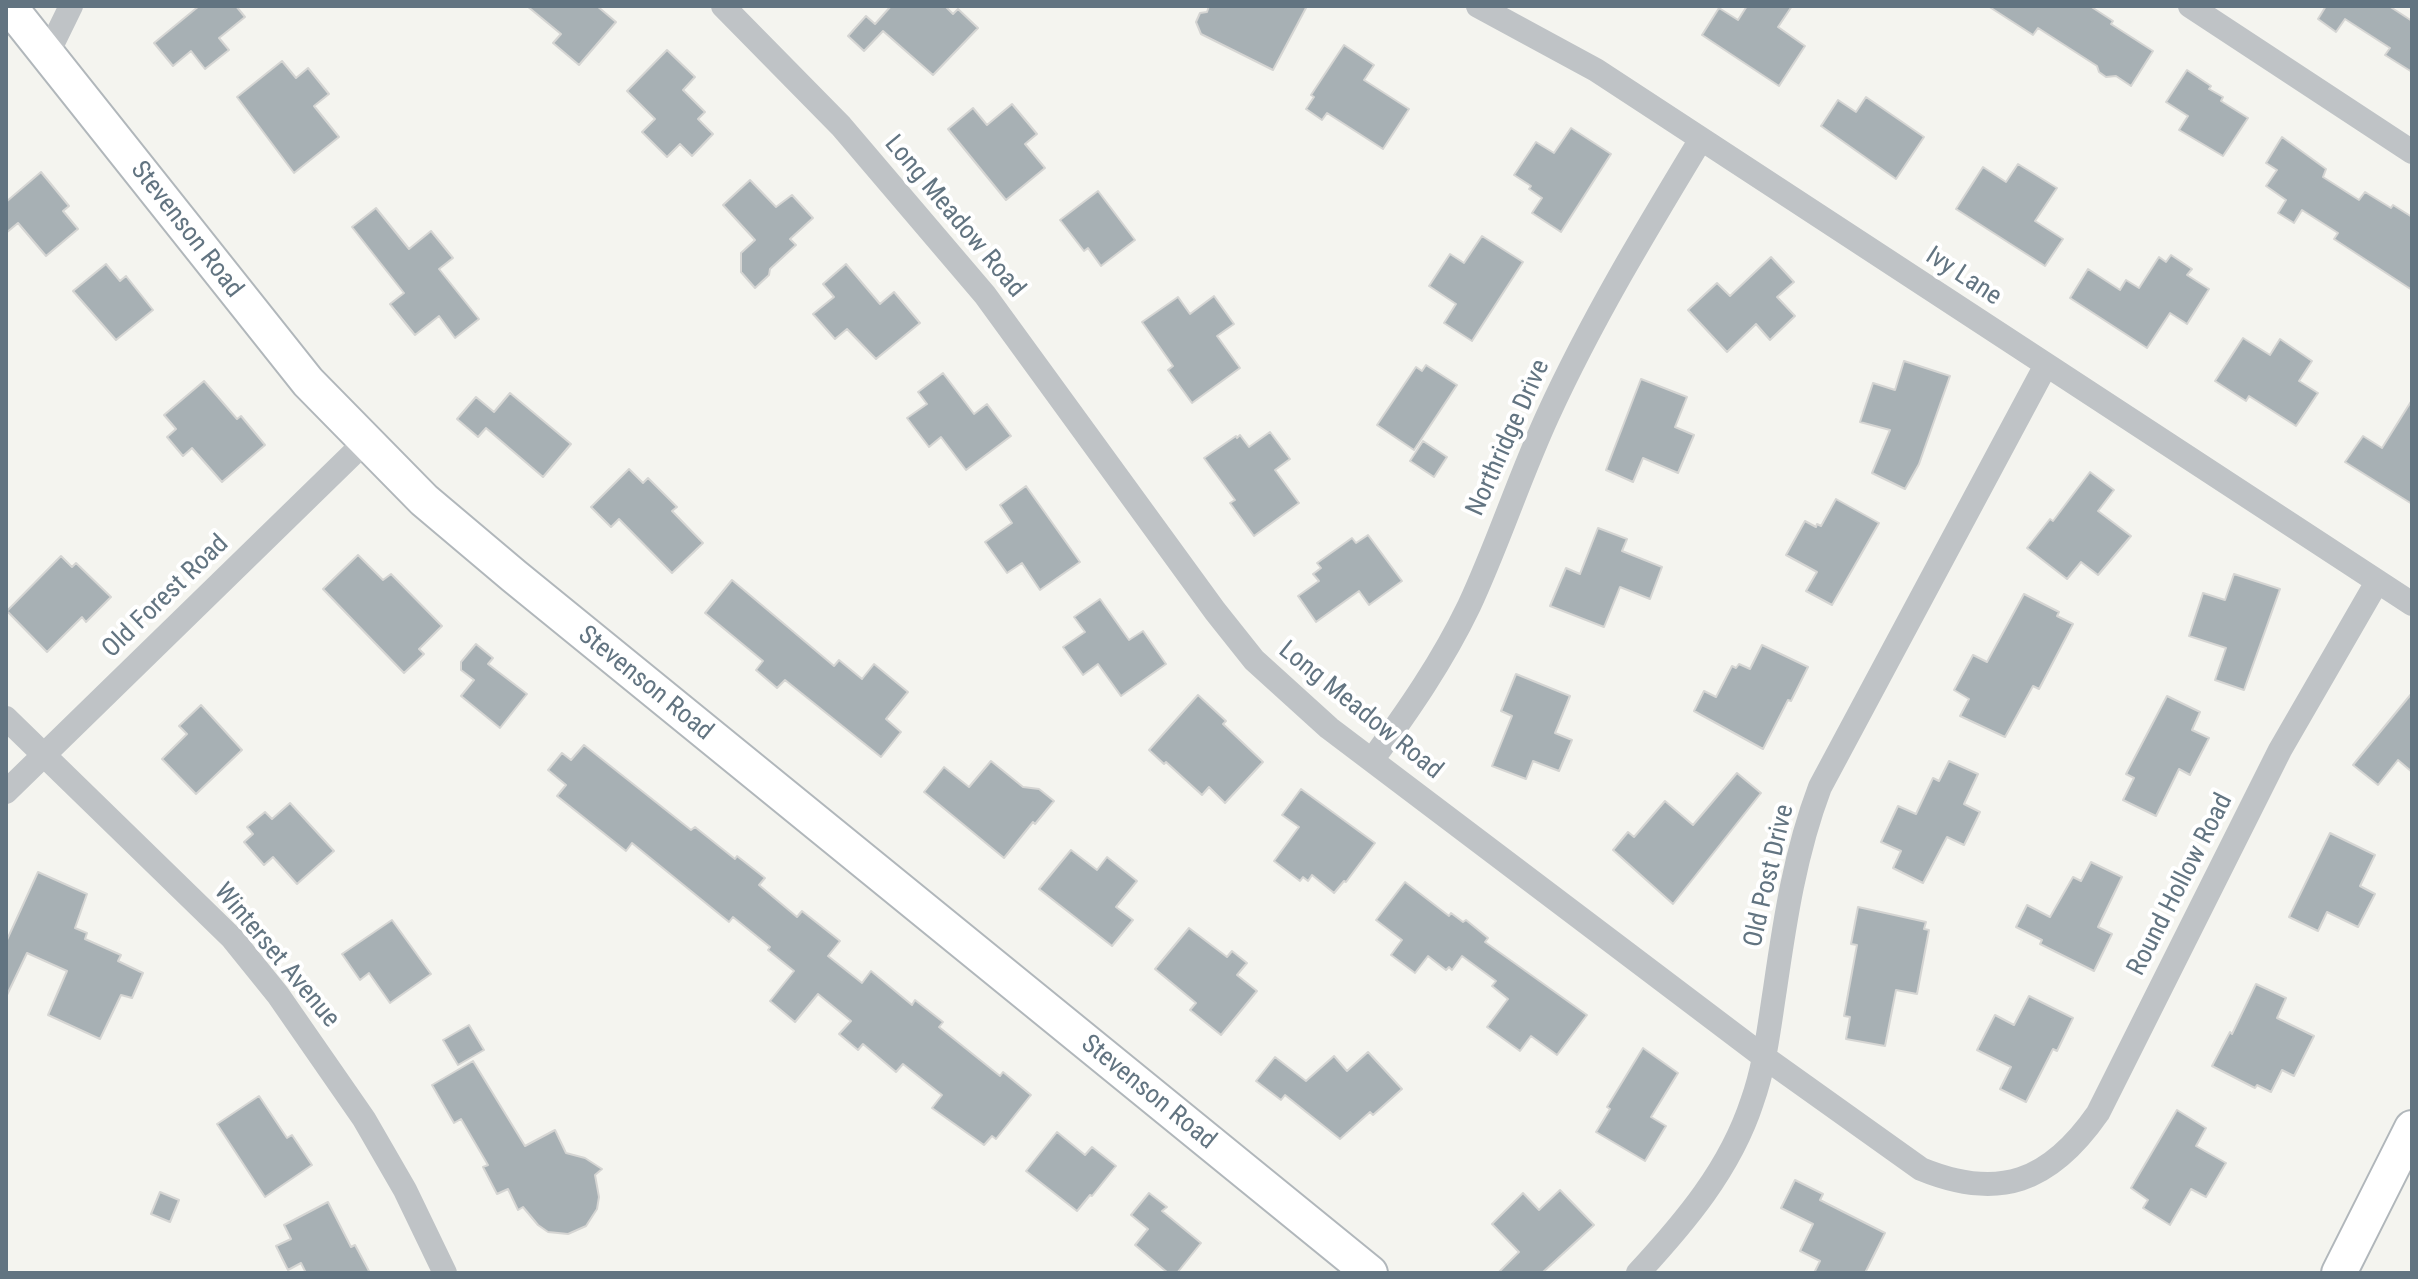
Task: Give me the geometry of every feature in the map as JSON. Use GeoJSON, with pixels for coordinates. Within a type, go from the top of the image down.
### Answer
{"type":"FeatureCollection","features":[{"type":"Feature","properties":{"kind":"main road","name":"Stevenson Road"},"geometry":{"type":"LineString","coordinates":[[19,8],[48,53],[244,305],[308,382],[424,500],[1370,1273]]}},
{"type":"Feature","properties":{"kind":"main road"},"geometry":{"type":"LineString","coordinates":[[2339,1273],[2412,1128]]}},
{"type":"Feature","properties":{"kind":"street"},"geometry":{"type":"LineString","coordinates":[[48,53],[71,6]]}},
{"type":"Feature","properties":{"kind":"street","name":"Long Meadow Road"},"geometry":{"type":"LineString","coordinates":[[723,6],[841,126],[985,295],[1215,611],[1254,660],[1301,705],[1764,1057],[1921,1169],[1950,1181],[1984,1186],[2008,1183]]}},
{"type":"Feature","properties":{"kind":"street","name":"Ivy Lane"},"geometry":{"type":"LineString","coordinates":[[1478,6],[1596,70],[2412,604]]}},
{"type":"Feature","properties":{"kind":"street"},"geometry":{"type":"LineString","coordinates":[[2190,6],[2412,152]]}},
{"type":"Feature","properties":{"kind":"street","name":"Northridge Drive"},"geometry":{"type":"LineString","coordinates":[[1372,760],[1413,705],[1442,658],[1470,604],[1517,485],[1587,335],[1630,256],[1701,139]]}},
{"type":"Feature","properties":{"kind":"street","name":"Old Post Drive"},"geometry":{"type":"LineString","coordinates":[[1638,1273],[1710,1187],[1736,1142],[1752,1102],[1764,1057],[1791,884],[1804,829],[1820,787],[2046,365]]}},
{"type":"Feature","properties":{"kind":"street","name":"Old Forest Road"},"geometry":{"type":"LineString","coordinates":[[6,792],[365,442]]}},
{"type":"Feature","properties":{"kind":"street","name":"Round Hollow Road"},"geometry":{"type":"LineString","coordinates":[[2008,1183],[2037,1173],[2063,1156],[2080,1140],[2098,1113],[2287,738],[2377,582]]}},
{"type":"Feature","properties":{"kind":"street","name":"Winterset Avenue"},"geometry":{"type":"LineString","coordinates":[[6,718],[221,927],[278,995],[364,1119],[405,1190],[445,1273]]}},
{"type":"Feature","properties":{"kind":"building"},"geometry":{"type":"Polygon","coordinates":[[[199,6],[236,6],[245,17],[219,38],[229,50],[205,69],[191,51],[173,66],[154,43],[199,6]]]}},
{"type":"Feature","properties":{"kind":"building"},"geometry":{"type":"Polygon","coordinates":[[[527,6],[597,6],[616,22],[579,65],[553,43],[561,34],[527,6]]]}},
{"type":"Feature","properties":{"kind":"building"},"geometry":{"type":"Polygon","coordinates":[[[891,6],[945,6],[953,14],[958,9],[978,28],[933,75],[883,31],[864,51],[848,36],[866,16],[875,24],[891,6]]]}},
{"type":"Feature","properties":{"kind":"building"},"geometry":{"type":"Polygon","coordinates":[[[1209,6],[1307,6],[1273,70],[1201,34],[1196,22],[1200,13],[1207,12],[1209,6]]]}},
{"type":"Feature","properties":{"kind":"building"},"geometry":{"type":"Polygon","coordinates":[[[1747,6],[1792,6],[1778,27],[1805,46],[1779,86],[1702,35],[1719,8],[1738,20],[1747,6]]]}},
{"type":"Feature","properties":{"kind":"building"},"geometry":{"type":"Polygon","coordinates":[[[1988,6],[2090,6],[2113,21],[2111,24],[2153,51],[2131,86],[2116,76],[2106,77],[2097,66],[2038,28],[2033,35],[1988,6]]]}},
{"type":"Feature","properties":{"kind":"building"},"geometry":{"type":"Polygon","coordinates":[[[2326,6],[2389,6],[2412,21],[2412,72],[2385,55],[2390,48],[2345,19],[2336,32],[2318,19],[2326,6]]]}},
{"type":"Feature","properties":{"kind":"building"},"geometry":{"type":"Polygon","coordinates":[[[1344,45],[1374,65],[1364,80],[1409,109],[1383,149],[1327,113],[1322,120],[1306,109],[1314,97],[1311,95],[1344,45]]]}},
{"type":"Feature","properties":{"kind":"building"},"geometry":{"type":"Polygon","coordinates":[[[667,50],[695,77],[683,90],[705,112],[698,119],[713,134],[692,156],[680,144],[667,157],[642,132],[655,119],[627,91],[667,50]]]}},
{"type":"Feature","properties":{"kind":"building"},"geometry":{"type":"Polygon","coordinates":[[[282,61],[296,78],[308,68],[329,94],[314,106],[339,137],[294,173],[237,97],[282,61]]]}},
{"type":"Feature","properties":{"kind":"building"},"geometry":{"type":"Polygon","coordinates":[[[2187,70],[2211,86],[2209,89],[2223,97],[2221,101],[2248,118],[2223,156],[2179,130],[2188,116],[2166,102],[2187,70]]]}},
{"type":"Feature","properties":{"kind":"building"},"geometry":{"type":"Polygon","coordinates":[[[1866,97],[1924,137],[1896,179],[1821,126],[1838,100],[1856,112],[1866,97]]]}},
{"type":"Feature","properties":{"kind":"building"},"geometry":{"type":"Polygon","coordinates":[[[1012,104],[1037,134],[1025,144],[1045,168],[1006,200],[948,129],[973,108],[987,125],[1012,104]]]}},
{"type":"Feature","properties":{"kind":"building"},"geometry":{"type":"Polygon","coordinates":[[[1571,128],[1611,154],[1561,232],[1532,213],[1542,198],[1514,175],[1536,142],[1554,153],[1571,128]]]}},
{"type":"Feature","properties":{"kind":"building"},"geometry":{"type":"Polygon","coordinates":[[[2282,137],[2326,169],[2323,177],[2359,200],[2365,192],[2412,217],[2412,290],[2334,239],[2338,233],[2302,210],[2294,223],[2278,213],[2286,200],[2266,186],[2277,170],[2266,163],[2282,137]]]}},
{"type":"Feature","properties":{"kind":"building"},"geometry":{"type":"Polygon","coordinates":[[[2018,164],[2057,188],[2035,221],[2063,239],[2045,266],[1956,209],[1983,167],[2006,182],[2018,164]]]}},
{"type":"Feature","properties":{"kind":"building"},"geometry":{"type":"Polygon","coordinates":[[[41,172],[69,206],[63,211],[78,229],[46,256],[18,223],[6,233],[6,202],[41,172]]]}},
{"type":"Feature","properties":{"kind":"building"},"geometry":{"type":"Polygon","coordinates":[[[750,180],[776,207],[792,195],[813,218],[790,239],[796,245],[755,288],[741,272],[741,253],[755,240],[723,205],[750,180]]]}},
{"type":"Feature","properties":{"kind":"building"},"geometry":{"type":"Polygon","coordinates":[[[1098,191],[1135,240],[1101,266],[1088,248],[1084,251],[1060,220],[1098,191]]]}},
{"type":"Feature","properties":{"kind":"building"},"geometry":{"type":"Polygon","coordinates":[[[376,208],[409,249],[431,231],[453,258],[439,269],[479,319],[455,338],[439,316],[415,335],[390,304],[404,293],[352,227],[376,208]]]}},
{"type":"Feature","properties":{"kind":"building"},"geometry":{"type":"Polygon","coordinates":[[[1482,236],[1523,262],[1472,341],[1444,323],[1456,304],[1429,286],[1450,254],[1464,263],[1482,236]]]}},
{"type":"Feature","properties":{"kind":"building"},"geometry":{"type":"Polygon","coordinates":[[[2171,255],[2192,269],[2187,275],[2209,289],[2187,324],[2170,313],[2147,348],[2070,298],[2088,269],[2120,290],[2126,280],[2139,288],[2159,257],[2166,262],[2171,255]]]}},
{"type":"Feature","properties":{"kind":"building"},"geometry":{"type":"Polygon","coordinates":[[[1771,257],[1794,282],[1777,297],[1795,316],[1770,340],[1756,324],[1727,352],[1688,310],[1717,283],[1730,296],[1771,257]]]}},
{"type":"Feature","properties":{"kind":"building"},"geometry":{"type":"Polygon","coordinates":[[[106,264],[120,281],[126,276],[153,310],[116,340],[73,291],[106,264]]]}},
{"type":"Feature","properties":{"kind":"building"},"geometry":{"type":"Polygon","coordinates":[[[846,264],[880,304],[894,292],[920,323],[876,359],[847,329],[835,339],[813,314],[834,297],[823,284],[846,264]]]}},
{"type":"Feature","properties":{"kind":"building"},"geometry":{"type":"Polygon","coordinates":[[[1214,296],[1234,324],[1217,336],[1240,368],[1192,403],[1168,370],[1173,366],[1142,322],[1178,297],[1190,314],[1214,296]]]}},
{"type":"Feature","properties":{"kind":"building"},"geometry":{"type":"Polygon","coordinates":[[[2243,338],[2270,355],[2280,339],[2312,361],[2299,381],[2318,393],[2296,426],[2249,396],[2246,401],[2215,381],[2243,338]]]}},
{"type":"Feature","properties":{"kind":"building"},"geometry":{"type":"Polygon","coordinates":[[[1904,361],[1950,376],[1919,464],[1905,489],[1872,473],[1890,430],[1860,422],[1873,383],[1895,390],[1904,361]]]}},
{"type":"Feature","properties":{"kind":"building"},"geometry":{"type":"Polygon","coordinates":[[[1426,365],[1457,385],[1414,450],[1377,425],[1416,367],[1422,371],[1426,365]]]}},
{"type":"Feature","properties":{"kind":"building"},"geometry":{"type":"Polygon","coordinates":[[[943,373],[974,414],[987,404],[1011,436],[966,470],[941,437],[929,447],[907,418],[927,404],[918,392],[943,373]]]}},
{"type":"Feature","properties":{"kind":"building"},"geometry":{"type":"Polygon","coordinates":[[[1641,379],[1687,397],[1675,427],[1694,435],[1678,473],[1643,458],[1633,482],[1606,470],[1641,379]]]}},
{"type":"Feature","properties":{"kind":"building"},"geometry":{"type":"Polygon","coordinates":[[[204,381],[237,419],[241,416],[265,445],[222,482],[192,448],[183,456],[167,437],[176,429],[164,415],[204,381]]]}},
{"type":"Feature","properties":{"kind":"building"},"geometry":{"type":"Polygon","coordinates":[[[510,393],[571,444],[543,477],[486,428],[478,437],[457,419],[476,397],[494,412],[510,393]]]}},
{"type":"Feature","properties":{"kind":"building"},"geometry":{"type":"Polygon","coordinates":[[[2412,400],[2412,504],[2345,462],[2363,436],[2382,448],[2412,400]]]}},
{"type":"Feature","properties":{"kind":"building"},"geometry":{"type":"Polygon","coordinates":[[[1270,432],[1290,459],[1275,470],[1299,503],[1254,536],[1230,503],[1235,500],[1204,458],[1236,436],[1240,435],[1249,447],[1270,432]]]}},
{"type":"Feature","properties":{"kind":"building"},"geometry":{"type":"Polygon","coordinates":[[[1423,441],[1447,457],[1434,477],[1410,461],[1423,441]]]}},
{"type":"Feature","properties":{"kind":"building"},"geometry":{"type":"Polygon","coordinates":[[[629,469],[643,483],[648,478],[677,507],[672,511],[703,543],[672,573],[619,519],[611,527],[591,507],[629,469]]]}},
{"type":"Feature","properties":{"kind":"building"},"geometry":{"type":"Polygon","coordinates":[[[2090,472],[2114,490],[2098,511],[2131,536],[2098,575],[2081,562],[2067,579],[2027,548],[2050,519],[2053,521],[2090,472]]]}},
{"type":"Feature","properties":{"kind":"building"},"geometry":{"type":"Polygon","coordinates":[[[1026,486],[1080,562],[1040,590],[1022,563],[1007,573],[985,542],[1012,523],[1000,505],[1026,486]]]}},
{"type":"Feature","properties":{"kind":"building"},"geometry":{"type":"Polygon","coordinates":[[[1836,499],[1879,523],[1832,605],[1806,591],[1817,572],[1786,555],[1805,521],[1816,527],[1817,524],[1821,526],[1836,499]]]}},
{"type":"Feature","properties":{"kind":"building"},"geometry":{"type":"Polygon","coordinates":[[[1598,528],[1627,539],[1622,551],[1662,567],[1650,599],[1620,587],[1604,627],[1550,606],[1566,568],[1580,574],[1598,528]]]}},
{"type":"Feature","properties":{"kind":"building"},"geometry":{"type":"Polygon","coordinates":[[[1368,535],[1402,581],[1369,605],[1359,591],[1316,622],[1298,596],[1319,581],[1313,574],[1321,568],[1317,563],[1352,538],[1356,543],[1368,535]]]}},
{"type":"Feature","properties":{"kind":"building"},"geometry":{"type":"Polygon","coordinates":[[[358,555],[383,580],[391,574],[442,626],[419,649],[424,654],[404,673],[323,589],[358,555]]]}},
{"type":"Feature","properties":{"kind":"building"},"geometry":{"type":"Polygon","coordinates":[[[61,556],[72,567],[76,563],[111,597],[86,622],[82,617],[47,652],[7,611],[61,556]]]}},
{"type":"Feature","properties":{"kind":"building"},"geometry":{"type":"Polygon","coordinates":[[[2234,574],[2280,589],[2244,690],[2215,680],[2226,648],[2189,636],[2203,593],[2225,600],[2234,574]]]}},
{"type":"Feature","properties":{"kind":"building"},"geometry":{"type":"Polygon","coordinates":[[[732,580],[834,666],[839,660],[862,679],[874,664],[908,692],[886,719],[901,732],[881,757],[785,680],[777,688],[756,670],[763,661],[705,613],[732,580]]]}},
{"type":"Feature","properties":{"kind":"building"},"geometry":{"type":"Polygon","coordinates":[[[2024,594],[2059,612],[2057,616],[2073,624],[2039,689],[2033,686],[2005,737],[1960,716],[1969,699],[1954,690],[1973,655],[1987,662],[2024,594]]]}},
{"type":"Feature","properties":{"kind":"building"},"geometry":{"type":"Polygon","coordinates":[[[1100,599],[1129,640],[1143,631],[1166,664],[1121,696],[1098,664],[1083,675],[1063,647],[1085,632],[1074,617],[1100,599]]]}},
{"type":"Feature","properties":{"kind":"building"},"geometry":{"type":"Polygon","coordinates":[[[476,644],[493,658],[488,664],[527,694],[500,728],[461,696],[474,680],[461,670],[461,662],[476,644]]]}},
{"type":"Feature","properties":{"kind":"building"},"geometry":{"type":"Polygon","coordinates":[[[1762,645],[1808,667],[1763,749],[1694,711],[1704,691],[1716,697],[1732,666],[1736,668],[1739,664],[1750,669],[1762,645]]]}},
{"type":"Feature","properties":{"kind":"building"},"geometry":{"type":"Polygon","coordinates":[[[1516,674],[1570,696],[1555,733],[1572,740],[1559,771],[1533,761],[1526,779],[1492,766],[1512,716],[1501,711],[1516,674]]]}},
{"type":"Feature","properties":{"kind":"building"},"geometry":{"type":"Polygon","coordinates":[[[2412,693],[2412,772],[2398,760],[2378,785],[2353,765],[2412,693]]]}},
{"type":"Feature","properties":{"kind":"building"},"geometry":{"type":"Polygon","coordinates":[[[1198,695],[1263,762],[1225,803],[1209,787],[1202,795],[1149,750],[1198,695]]]}},
{"type":"Feature","properties":{"kind":"building"},"geometry":{"type":"Polygon","coordinates":[[[2167,696],[2200,712],[2192,730],[2209,738],[2190,775],[2179,769],[2156,816],[2123,800],[2134,778],[2126,774],[2167,696]]]}},
{"type":"Feature","properties":{"kind":"building"},"geometry":{"type":"Polygon","coordinates":[[[201,705],[242,750],[196,794],[162,759],[187,734],[179,726],[201,705]]]}},
{"type":"Feature","properties":{"kind":"building"},"geometry":{"type":"Polygon","coordinates":[[[584,745],[691,830],[695,827],[765,878],[759,885],[797,917],[802,911],[840,941],[828,956],[862,983],[871,971],[912,1005],[915,1000],[943,1022],[939,1027],[1000,1076],[1003,1072],[1031,1095],[996,1139],[992,1136],[984,1145],[932,1108],[942,1095],[903,1064],[896,1072],[863,1044],[858,1050],[839,1034],[851,1021],[818,994],[795,1022],[770,1001],[794,971],[768,950],[770,947],[733,917],[729,922],[632,843],[626,851],[557,796],[566,785],[548,770],[562,753],[571,760],[584,745]]]}},
{"type":"Feature","properties":{"kind":"building"},"geometry":{"type":"Polygon","coordinates":[[[991,761],[1023,787],[1039,789],[1054,801],[1004,858],[924,792],[944,767],[969,787],[991,761]]]}},
{"type":"Feature","properties":{"kind":"building"},"geometry":{"type":"Polygon","coordinates":[[[1949,761],[1978,774],[1964,804],[1980,812],[1964,845],[1947,837],[1923,883],[1893,868],[1901,851],[1881,842],[1898,806],[1916,814],[1933,778],[1939,781],[1949,761]]]}},
{"type":"Feature","properties":{"kind":"building"},"geometry":{"type":"Polygon","coordinates":[[[1737,773],[1761,793],[1673,904],[1613,850],[1628,832],[1634,837],[1665,801],[1693,825],[1737,773]]]}},
{"type":"Feature","properties":{"kind":"building"},"geometry":{"type":"Polygon","coordinates":[[[1301,789],[1375,843],[1334,893],[1312,875],[1308,881],[1303,877],[1300,881],[1274,861],[1299,827],[1282,815],[1301,789]]]}},
{"type":"Feature","properties":{"kind":"building"},"geometry":{"type":"Polygon","coordinates":[[[290,803],[334,851],[297,884],[273,857],[264,865],[244,842],[253,834],[247,827],[265,812],[272,819],[290,803]]]}},
{"type":"Feature","properties":{"kind":"building"},"geometry":{"type":"Polygon","coordinates":[[[2330,833],[2375,855],[2360,886],[2375,894],[2358,927],[2327,912],[2318,931],[2289,917],[2330,833]]]}},
{"type":"Feature","properties":{"kind":"building"},"geometry":{"type":"Polygon","coordinates":[[[1071,850],[1097,870],[1107,857],[1137,881],[1116,907],[1133,920],[1112,946],[1039,889],[1071,850]]]}},
{"type":"Feature","properties":{"kind":"building"},"geometry":{"type":"Polygon","coordinates":[[[2091,862],[2122,877],[2098,927],[2112,934],[2094,971],[2040,944],[2042,940],[2016,927],[2027,905],[2050,917],[2073,877],[2081,881],[2091,862]]]}},
{"type":"Feature","properties":{"kind":"building"},"geometry":{"type":"Polygon","coordinates":[[[38,872],[87,894],[75,928],[87,933],[85,939],[121,955],[118,961],[143,973],[132,998],[121,995],[100,1039],[48,1015],[67,971],[27,953],[6,997],[6,942],[38,872]]]}},
{"type":"Feature","properties":{"kind":"building"},"geometry":{"type":"Polygon","coordinates":[[[1405,882],[1449,916],[1451,913],[1463,922],[1466,920],[1488,938],[1485,942],[1587,1015],[1557,1055],[1531,1036],[1520,1051],[1487,1027],[1508,999],[1492,986],[1496,981],[1462,956],[1452,970],[1449,967],[1446,970],[1428,956],[1415,973],[1391,955],[1402,940],[1376,920],[1405,882]]]}},
{"type":"Feature","properties":{"kind":"building"},"geometry":{"type":"Polygon","coordinates":[[[1858,907],[1926,922],[1924,929],[1929,930],[1917,994],[1896,990],[1885,1046],[1846,1039],[1850,1017],[1844,1016],[1857,945],[1851,944],[1858,907]]]}},
{"type":"Feature","properties":{"kind":"building"},"geometry":{"type":"Polygon","coordinates":[[[392,920],[431,974],[390,1003],[369,973],[360,980],[342,954],[392,920]]]}},
{"type":"Feature","properties":{"kind":"building"},"geometry":{"type":"Polygon","coordinates":[[[1189,928],[1227,957],[1232,951],[1247,963],[1237,975],[1257,991],[1221,1035],[1190,1010],[1196,1003],[1155,969],[1189,928]]]}},
{"type":"Feature","properties":{"kind":"building"},"geometry":{"type":"Polygon","coordinates":[[[2256,984],[2286,998],[2277,1018],[2314,1036],[2294,1076],[2282,1070],[2271,1092],[2257,1085],[2255,1088],[2212,1066],[2230,1032],[2232,1034],[2256,984]]]}},
{"type":"Feature","properties":{"kind":"building"},"geometry":{"type":"Polygon","coordinates":[[[2029,996],[2073,1018],[2026,1102],[2000,1089],[2011,1067],[1977,1050],[1995,1015],[2014,1025],[2029,996]]]}},
{"type":"Feature","properties":{"kind":"building"},"geometry":{"type":"Polygon","coordinates":[[[469,1025],[484,1050],[458,1065],[443,1040],[469,1025]]]}},
{"type":"Feature","properties":{"kind":"building"},"geometry":{"type":"Polygon","coordinates":[[[1643,1048],[1678,1073],[1651,1117],[1666,1126],[1645,1161],[1596,1132],[1610,1109],[1607,1107],[1643,1048]]]}},
{"type":"Feature","properties":{"kind":"building"},"geometry":{"type":"Polygon","coordinates":[[[1368,1052],[1402,1089],[1340,1139],[1285,1095],[1281,1100],[1256,1081],[1275,1057],[1306,1081],[1334,1056],[1347,1071],[1368,1052]]]}},
{"type":"Feature","properties":{"kind":"building"},"geometry":{"type":"Polygon","coordinates":[[[473,1061],[525,1146],[555,1130],[566,1153],[585,1158],[602,1169],[595,1175],[599,1197],[597,1209],[586,1226],[568,1234],[548,1232],[523,1207],[518,1210],[508,1189],[497,1194],[483,1167],[488,1165],[461,1119],[454,1123],[432,1085],[473,1061]]]}},
{"type":"Feature","properties":{"kind":"building"},"geometry":{"type":"Polygon","coordinates":[[[259,1096],[287,1138],[292,1135],[312,1165],[265,1197],[217,1124],[259,1096]]]}},
{"type":"Feature","properties":{"kind":"building"},"geometry":{"type":"Polygon","coordinates":[[[2177,1110],[2206,1128],[2196,1146],[2226,1163],[2206,1197],[2191,1189],[2170,1225],[2143,1208],[2148,1200],[2131,1188],[2177,1110]]]}},
{"type":"Feature","properties":{"kind":"building"},"geometry":{"type":"Polygon","coordinates":[[[1057,1132],[1085,1155],[1092,1147],[1116,1166],[1077,1211],[1026,1171],[1057,1132]]]}},
{"type":"Feature","properties":{"kind":"building"},"geometry":{"type":"Polygon","coordinates":[[[1795,1180],[1823,1194],[1820,1200],[1885,1233],[1865,1273],[1814,1273],[1820,1261],[1800,1251],[1813,1224],[1781,1208],[1795,1180]]]}},
{"type":"Feature","properties":{"kind":"building"},"geometry":{"type":"Polygon","coordinates":[[[1560,1190],[1594,1225],[1542,1273],[1498,1273],[1519,1252],[1492,1224],[1523,1193],[1539,1210],[1560,1190]]]}},
{"type":"Feature","properties":{"kind":"building"},"geometry":{"type":"Polygon","coordinates":[[[160,1192],[179,1200],[170,1222],[151,1214],[160,1192]]]}},
{"type":"Feature","properties":{"kind":"building"},"geometry":{"type":"Polygon","coordinates":[[[1149,1193],[1167,1207],[1162,1211],[1201,1243],[1177,1273],[1168,1273],[1135,1245],[1148,1229],[1131,1215],[1149,1193]]]}},
{"type":"Feature","properties":{"kind":"building"},"geometry":{"type":"Polygon","coordinates":[[[328,1202],[351,1247],[355,1245],[370,1273],[306,1273],[301,1263],[288,1270],[276,1246],[291,1239],[284,1225],[328,1202]]]}}]}
